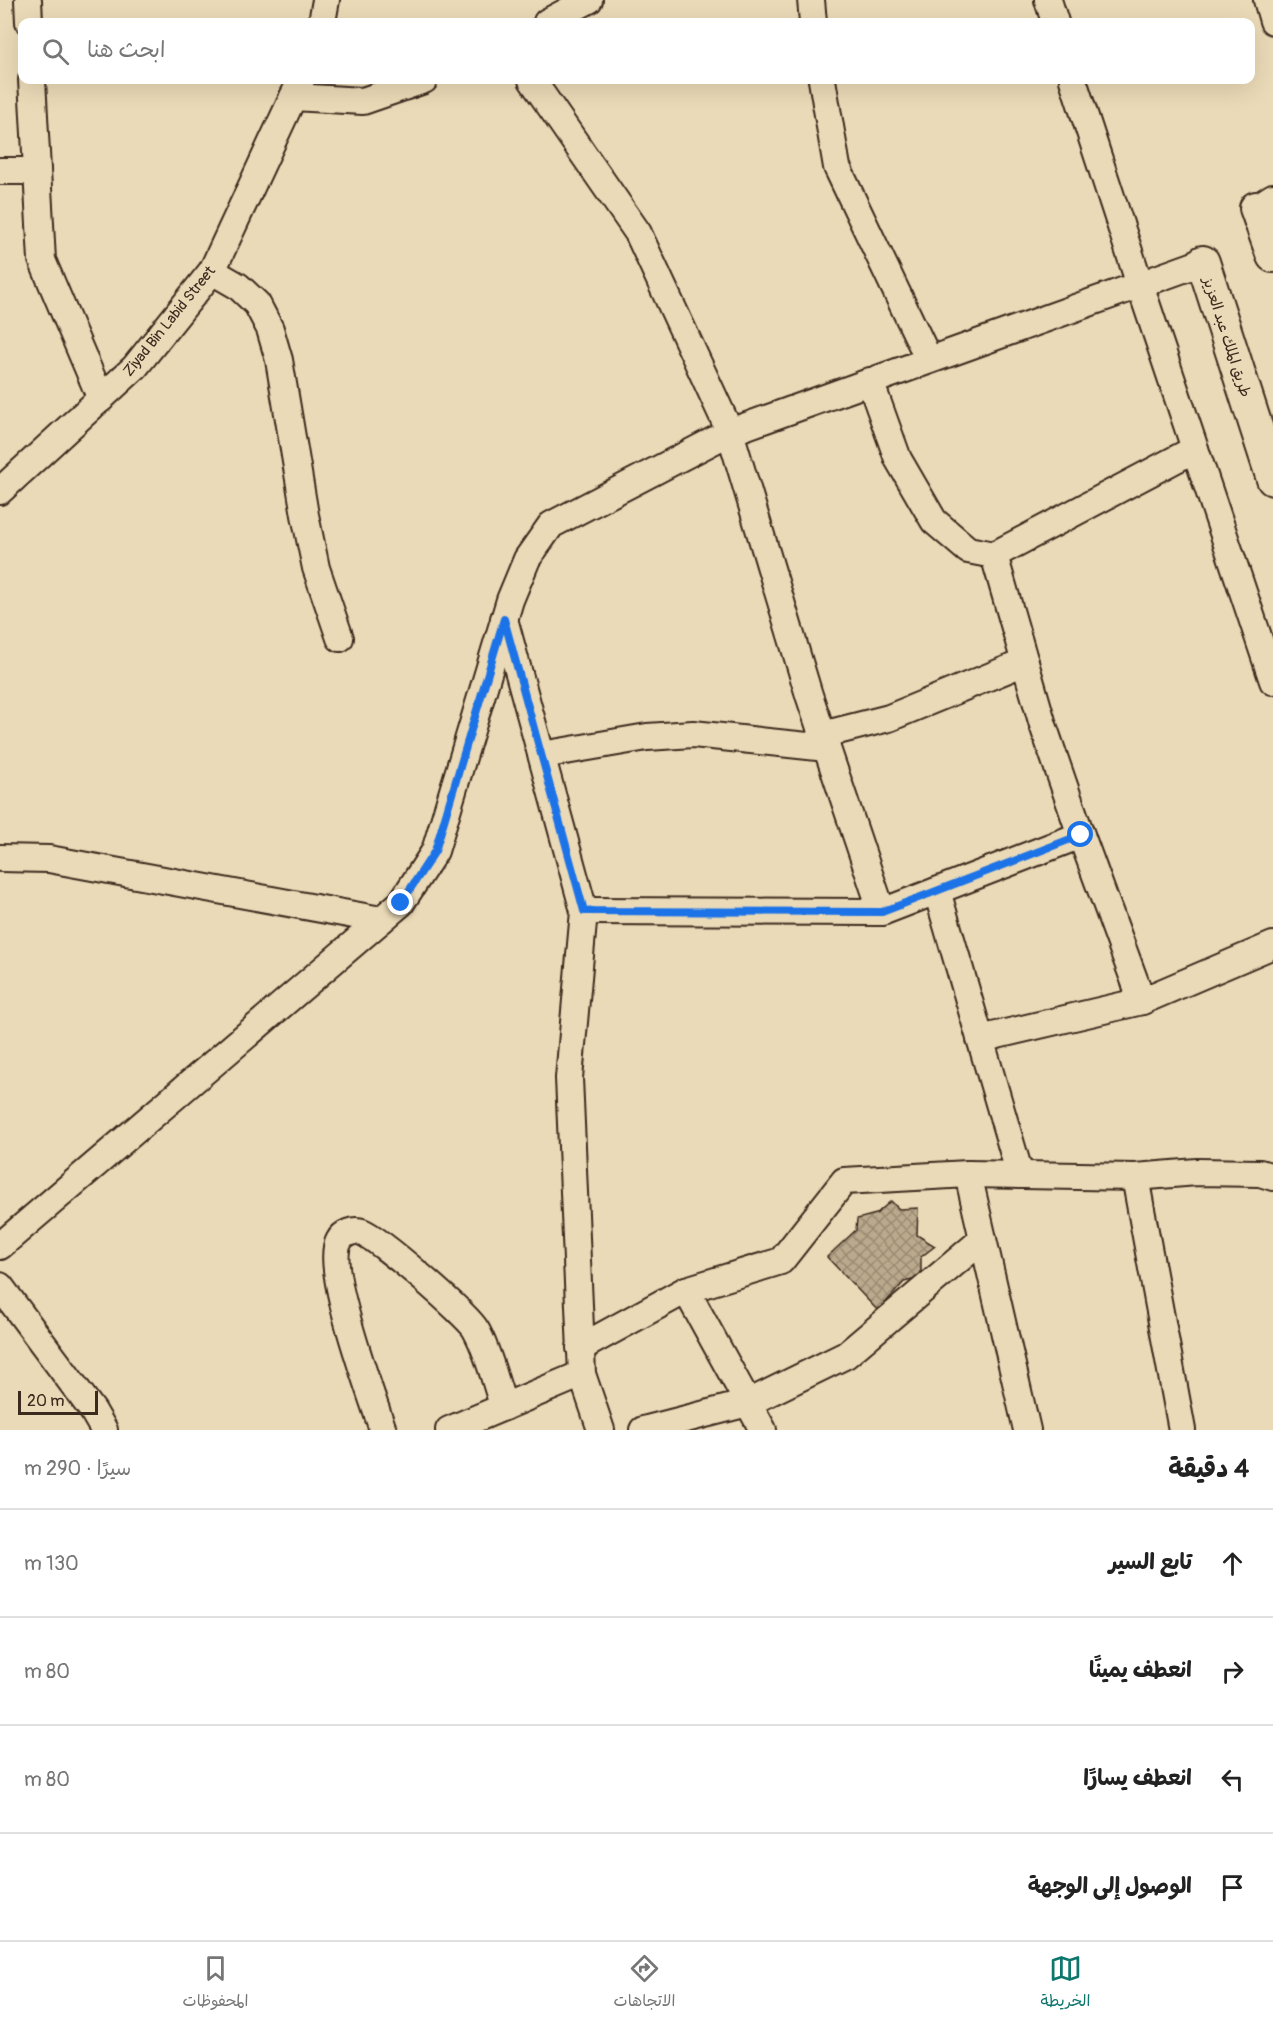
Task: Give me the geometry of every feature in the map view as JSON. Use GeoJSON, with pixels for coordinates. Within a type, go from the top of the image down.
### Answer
{"type":"FeatureCollection","features":[{"type":"Feature","properties":{"kind":"main road"},"geometry":{"type":"LineString","coordinates":[[1265,202],[1273,256]]}},
{"type":"Feature","properties":{"kind":"main road","name":"طريق الملك عبد العزيز"},"geometry":{"type":"LineString","coordinates":[[1203,262],[1273,479]]}},
{"type":"Feature","properties":{"kind":"street"},"geometry":{"type":"LineString","coordinates":[[28,0],[29,18]]}},
{"type":"Feature","properties":{"kind":"street"},"geometry":{"type":"LineString","coordinates":[[323,18],[326,0]]}},
{"type":"Feature","properties":{"kind":"street"},"geometry":{"type":"LineString","coordinates":[[555,18],[589,0]]}},
{"type":"Feature","properties":{"kind":"street"},"geometry":{"type":"LineString","coordinates":[[811,0],[813,18]]}},
{"type":"Feature","properties":{"kind":"street"},"geometry":{"type":"LineString","coordinates":[[1047,0],[1054,18]]}},
{"type":"Feature","properties":{"kind":"street"},"geometry":{"type":"LineString","coordinates":[[1267,0],[1273,21]]}},
{"type":"Feature","properties":{"kind":"street"},"geometry":{"type":"LineString","coordinates":[[32,84],[42,260],[101,399]]}},
{"type":"Feature","properties":{"kind":"street"},"geometry":{"type":"LineString","coordinates":[[297,88],[363,101],[412,84]]}},
{"type":"Feature","properties":{"kind":"street"},"geometry":{"type":"LineString","coordinates":[[535,84],[638,233],[730,432],[824,742],[882,912]]}},
{"type":"Feature","properties":{"kind":"street"},"geometry":{"type":"LineString","coordinates":[[823,84],[837,168],[929,360]]}},
{"type":"Feature","properties":{"kind":"street"},"geometry":{"type":"LineString","coordinates":[[1074,84],[1273,681]]}},
{"type":"Feature","properties":{"kind":"street","name":"Ziyad Bin Labid Street"},"geometry":{"type":"LineString","coordinates":[[0,491],[135,367],[212,271],[297,88]]}},
{"type":"Feature","properties":{"kind":"street"},"geometry":{"type":"LineString","coordinates":[[0,171],[37,171]]}},
{"type":"Feature","properties":{"kind":"street"},"geometry":{"type":"LineString","coordinates":[[0,1246],[401,903],[435,851],[504,619],[526,559],[550,525],[730,432],[1203,262]]}},
{"type":"Feature","properties":{"kind":"street"},"geometry":{"type":"LineString","coordinates":[[212,271],[238,286],[257,304],[270,329],[279,360],[316,568],[340,638]]}},
{"type":"Feature","properties":{"kind":"street"},"geometry":{"type":"LineString","coordinates":[[870,381],[898,459],[934,521],[968,550],[994,555],[1195,448]]}},
{"type":"Feature","properties":{"kind":"street"},"geometry":{"type":"LineString","coordinates":[[994,555],[1043,725],[1142,1001]]}},
{"type":"Feature","properties":{"kind":"street"},"geometry":{"type":"LineString","coordinates":[[504,619],[584,911],[569,1078],[582,1374],[601,1430]]}},
{"type":"Feature","properties":{"kind":"street"},"geometry":{"type":"LineString","coordinates":[[542,755],[647,737],[693,734],[824,742],[1025,662]]}},
{"type":"Feature","properties":{"kind":"street"},"geometry":{"type":"LineString","coordinates":[[584,911],[882,912],[1081,835]]}},
{"type":"Feature","properties":{"kind":"street"},"geometry":{"type":"LineString","coordinates":[[0,858],[49,859],[381,920]]}},
{"type":"Feature","properties":{"kind":"street"},"geometry":{"type":"LineString","coordinates":[[937,891],[1020,1175]]}},
{"type":"Feature","properties":{"kind":"street"},"geometry":{"type":"LineString","coordinates":[[980,1039],[1142,1001],[1273,945]]}},
{"type":"Feature","properties":{"kind":"street"},"geometry":{"type":"LineString","coordinates":[[580,1348],[686,1290],[781,1261],[844,1181],[968,1174],[1135,1177],[1208,1172],[1260,1173],[1273,1177]]}},
{"type":"Feature","properties":{"kind":"street"},"geometry":{"type":"LineString","coordinates":[[968,1174],[1027,1430]]}},
{"type":"Feature","properties":{"kind":"street"},"geometry":{"type":"LineString","coordinates":[[1135,1177],[1182,1430]]}},
{"type":"Feature","properties":{"kind":"street"},"geometry":{"type":"LineString","coordinates":[[383,1430],[342,1300],[336,1252],[338,1241],[351,1232],[365,1233],[383,1246],[465,1315],[476,1329],[504,1407]]}},
{"type":"Feature","properties":{"kind":"street"},"geometry":{"type":"LineString","coordinates":[[643,1430],[748,1403],[846,1355],[983,1239]]}},
{"type":"Feature","properties":{"kind":"street"},"geometry":{"type":"LineString","coordinates":[[0,1286],[93,1411],[104,1430]]}},
{"type":"Feature","properties":{"kind":"street"},"geometry":{"type":"LineString","coordinates":[[686,1290],[763,1430]]}},
{"type":"Feature","properties":{"kind":"street"},"geometry":{"type":"LineString","coordinates":[[449,1430],[582,1374]]}},
{"type":"Feature","properties":{"kind":"building"},"geometry":{"type":"Polygon","coordinates":[[[891,1201],[899,1209],[918,1208],[917,1235],[935,1246],[921,1257],[921,1278],[904,1282],[878,1311],[827,1257],[856,1230],[857,1219],[876,1214],[891,1201]]]}},
{"type":"Feature","properties":{"kind":"route"},"geometry":{"type":"LineString","coordinates":[[401,903],[435,851],[504,619],[584,911],[882,912],[1081,835]]}}]}
